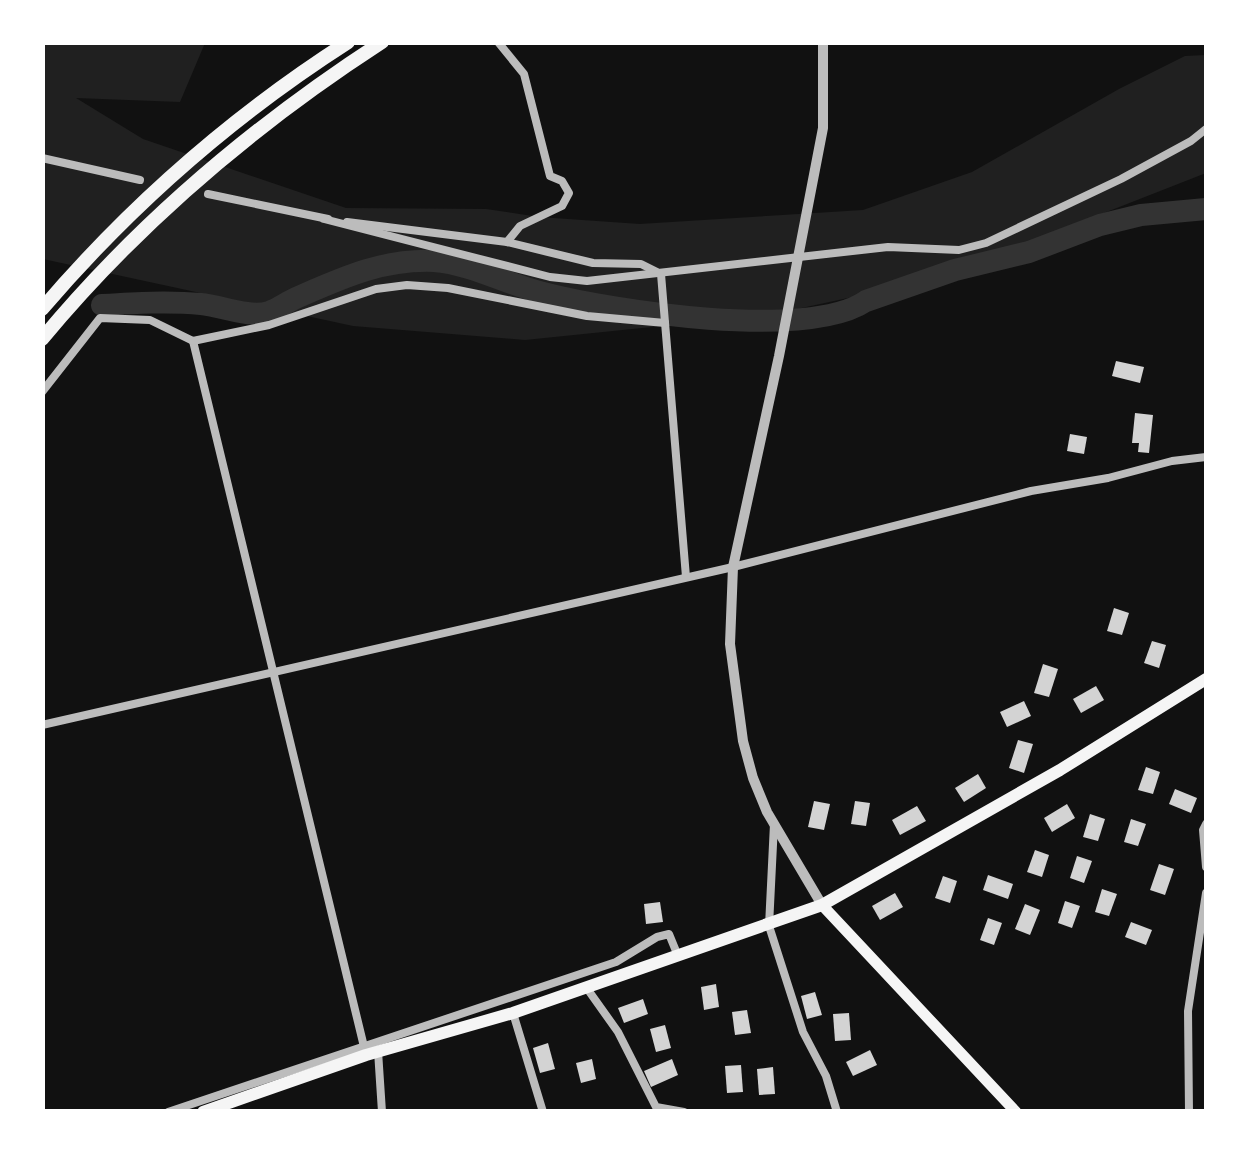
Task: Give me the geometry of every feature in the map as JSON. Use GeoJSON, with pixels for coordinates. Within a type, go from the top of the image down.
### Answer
{"type":"FeatureCollection","features":[{"type":"Feature","properties":{"kind":"highway"},"geometry":{"type":"LineString","coordinates":[[42,309],[84,260],[182,167],[246,114],[348,42]]}},
{"type":"Feature","properties":{"kind":"highway"},"geometry":{"type":"LineString","coordinates":[[42,339],[95,276],[194,180],[311,90],[382,42]]}},
{"type":"Feature","properties":{"kind":"main road"},"geometry":{"type":"LineString","coordinates":[[203,1112],[369,1050],[513,1013],[586,987],[619,968],[678,956],[822,905],[1060,770],[1206,679]]}},
{"type":"Feature","properties":{"kind":"main road"},"geometry":{"type":"LineString","coordinates":[[822,905],[1016,1112]]}},
{"type":"Feature","properties":{"kind":"street"},"geometry":{"type":"LineString","coordinates":[[498,42],[524,74],[550,176],[562,181],[569,192],[562,206],[520,226],[507,242]]}},
{"type":"Feature","properties":{"kind":"street"},"geometry":{"type":"LineString","coordinates":[[822,905],[752,778],[730,644],[733,567],[823,128],[823,42]]}},
{"type":"Feature","properties":{"kind":"street"},"geometry":{"type":"LineString","coordinates":[[208,194],[550,276],[587,281],[888,247],[959,250],[986,243],[1121,178],[1206,129]]}},
{"type":"Feature","properties":{"kind":"street"},"geometry":{"type":"LineString","coordinates":[[42,158],[140,180]]}},
{"type":"Feature","properties":{"kind":"street"},"geometry":{"type":"LineString","coordinates":[[324,219],[507,242],[593,262],[641,264],[662,274]]}},
{"type":"Feature","properties":{"kind":"street"},"geometry":{"type":"LineString","coordinates":[[662,274],[686,577]]}},
{"type":"Feature","properties":{"kind":"street"},"geometry":{"type":"LineString","coordinates":[[42,392],[100,318],[150,320],[193,341],[269,325],[376,288],[407,285],[448,288],[587,316],[665,323]]}},
{"type":"Feature","properties":{"kind":"street"},"geometry":{"type":"LineString","coordinates":[[193,341],[382,1112]]}},
{"type":"Feature","properties":{"kind":"street"},"geometry":{"type":"LineString","coordinates":[[42,725],[733,567],[1031,491],[1108,478],[1172,460],[1206,457]]}},
{"type":"Feature","properties":{"kind":"street"},"geometry":{"type":"LineString","coordinates":[[774,824],[769,926],[803,1032],[826,1076],[837,1112]]}},
{"type":"Feature","properties":{"kind":"street"},"geometry":{"type":"LineString","coordinates":[[1206,824],[1206,868]]}},
{"type":"Feature","properties":{"kind":"street"},"geometry":{"type":"LineString","coordinates":[[1189,1112],[1188,1011],[1206,893]]}},
{"type":"Feature","properties":{"kind":"street"},"geometry":{"type":"LineString","coordinates":[[168,1112],[619,968],[657,938],[670,934],[678,956]]}},
{"type":"Feature","properties":{"kind":"street"},"geometry":{"type":"LineString","coordinates":[[1194,976],[1206,978]]}},
{"type":"Feature","properties":{"kind":"street"},"geometry":{"type":"LineString","coordinates":[[586,987],[618,1032],[656,1107],[684,1112]]}},
{"type":"Feature","properties":{"kind":"street"},"geometry":{"type":"LineString","coordinates":[[513,1013],[542,1112]]}},
{"type":"Feature","properties":{"kind":"shaded area"},"geometry":{"type":"Polygon","coordinates":[[[43,43],[205,43],[180,102],[76,98],[143,139],[346,208],[486,209],[640,224],[863,210],[972,172],[1185,56],[1206,55],[1206,173],[936,279],[769,315],[525,340],[353,326],[43,259],[43,43]]]}},
{"type":"Feature","properties":{"kind":"building"},"geometry":{"type":"Polygon","coordinates":[[[1116,361],[1144,367],[1140,383],[1112,376],[1116,361]]]}},
{"type":"Feature","properties":{"kind":"building"},"geometry":{"type":"Polygon","coordinates":[[[1135,413],[1153,415],[1149,453],[1138,452],[1139,443],[1132,443],[1135,413]]]}},
{"type":"Feature","properties":{"kind":"building"},"geometry":{"type":"Polygon","coordinates":[[[1070,434],[1087,437],[1084,454],[1067,451],[1070,434]]]}},
{"type":"Feature","properties":{"kind":"building"},"geometry":{"type":"Polygon","coordinates":[[[1114,608],[1129,613],[1122,635],[1107,631],[1114,608]]]}},
{"type":"Feature","properties":{"kind":"building"},"geometry":{"type":"Polygon","coordinates":[[[1152,641],[1166,645],[1159,668],[1144,663],[1152,641]]]}},
{"type":"Feature","properties":{"kind":"building"},"geometry":{"type":"Polygon","coordinates":[[[1043,664],[1058,669],[1049,697],[1034,693],[1043,664]]]}},
{"type":"Feature","properties":{"kind":"building"},"geometry":{"type":"Polygon","coordinates":[[[1096,686],[1104,700],[1081,713],[1073,699],[1096,686]]]}},
{"type":"Feature","properties":{"kind":"building"},"geometry":{"type":"Polygon","coordinates":[[[1024,701],[1031,716],[1007,727],[1000,712],[1024,701]]]}},
{"type":"Feature","properties":{"kind":"building"},"geometry":{"type":"Polygon","coordinates":[[[1018,740],[1033,744],[1024,773],[1009,768],[1018,740]]]}},
{"type":"Feature","properties":{"kind":"building"},"geometry":{"type":"Polygon","coordinates":[[[1146,767],[1160,772],[1153,794],[1138,790],[1146,767]]]}},
{"type":"Feature","properties":{"kind":"building"},"geometry":{"type":"Polygon","coordinates":[[[978,774],[986,788],[964,802],[955,788],[978,774]]]}},
{"type":"Feature","properties":{"kind":"building"},"geometry":{"type":"Polygon","coordinates":[[[1175,789],[1197,798],[1191,813],[1169,804],[1175,789]]]}},
{"type":"Feature","properties":{"kind":"building"},"geometry":{"type":"Polygon","coordinates":[[[814,801],[830,804],[824,830],[808,827],[814,801]]]}},
{"type":"Feature","properties":{"kind":"building"},"geometry":{"type":"Polygon","coordinates":[[[855,801],[870,803],[866,826],[851,824],[855,801]]]}},
{"type":"Feature","properties":{"kind":"building"},"geometry":{"type":"Polygon","coordinates":[[[1067,804],[1075,818],[1052,832],[1044,818],[1067,804]]]}},
{"type":"Feature","properties":{"kind":"building"},"geometry":{"type":"Polygon","coordinates":[[[917,806],[926,821],[900,835],[892,820],[917,806]]]}},
{"type":"Feature","properties":{"kind":"building"},"geometry":{"type":"Polygon","coordinates":[[[1090,814],[1105,819],[1098,841],[1083,837],[1090,814]]]}},
{"type":"Feature","properties":{"kind":"building"},"geometry":{"type":"Polygon","coordinates":[[[1131,819],[1146,824],[1138,846],[1124,842],[1131,819]]]}},
{"type":"Feature","properties":{"kind":"building"},"geometry":{"type":"Polygon","coordinates":[[[1035,850],[1049,855],[1042,877],[1027,872],[1035,850]]]}},
{"type":"Feature","properties":{"kind":"building"},"geometry":{"type":"Polygon","coordinates":[[[1077,856],[1092,861],[1084,883],[1070,878],[1077,856]]]}},
{"type":"Feature","properties":{"kind":"building"},"geometry":{"type":"Polygon","coordinates":[[[1159,864],[1174,869],[1165,895],[1150,890],[1159,864]]]}},
{"type":"Feature","properties":{"kind":"building"},"geometry":{"type":"Polygon","coordinates":[[[988,875],[1013,884],[1008,899],[983,890],[988,875]]]}},
{"type":"Feature","properties":{"kind":"building"},"geometry":{"type":"Polygon","coordinates":[[[943,876],[957,881],[950,903],[935,898],[943,876]]]}},
{"type":"Feature","properties":{"kind":"building"},"geometry":{"type":"Polygon","coordinates":[[[1102,889],[1117,894],[1109,916],[1095,912],[1102,889]]]}},
{"type":"Feature","properties":{"kind":"building"},"geometry":{"type":"Polygon","coordinates":[[[895,893],[903,907],[880,920],[872,906],[895,893]]]}},
{"type":"Feature","properties":{"kind":"building"},"geometry":{"type":"Polygon","coordinates":[[[1065,901],[1080,906],[1072,928],[1058,923],[1065,901]]]}},
{"type":"Feature","properties":{"kind":"building"},"geometry":{"type":"Polygon","coordinates":[[[660,902],[663,922],[646,924],[644,904],[660,902]]]}},
{"type":"Feature","properties":{"kind":"building"},"geometry":{"type":"Polygon","coordinates":[[[1025,904],[1040,910],[1030,935],[1015,929],[1025,904]]]}},
{"type":"Feature","properties":{"kind":"building"},"geometry":{"type":"Polygon","coordinates":[[[988,918],[1002,923],[994,945],[980,940],[988,918]]]}},
{"type":"Feature","properties":{"kind":"building"},"geometry":{"type":"Polygon","coordinates":[[[1131,922],[1152,930],[1146,945],[1125,937],[1131,922]]]}},
{"type":"Feature","properties":{"kind":"building"},"geometry":{"type":"Polygon","coordinates":[[[716,984],[719,1007],[704,1010],[701,987],[716,984]]]}},
{"type":"Feature","properties":{"kind":"building"},"geometry":{"type":"Polygon","coordinates":[[[815,992],[822,1015],[807,1019],[801,996],[815,992]]]}},
{"type":"Feature","properties":{"kind":"building"},"geometry":{"type":"Polygon","coordinates":[[[643,999],[648,1014],[624,1023],[618,1008],[643,999]]]}},
{"type":"Feature","properties":{"kind":"building"},"geometry":{"type":"Polygon","coordinates":[[[747,1010],[751,1033],[735,1035],[732,1012],[747,1010]]]}},
{"type":"Feature","properties":{"kind":"building"},"geometry":{"type":"Polygon","coordinates":[[[849,1013],[851,1040],[835,1041],[833,1014],[849,1013]]]}},
{"type":"Feature","properties":{"kind":"building"},"geometry":{"type":"Polygon","coordinates":[[[665,1025],[671,1048],[656,1052],[650,1029],[665,1025]]]}},
{"type":"Feature","properties":{"kind":"building"},"geometry":{"type":"Polygon","coordinates":[[[548,1043],[555,1069],[540,1073],[533,1048],[548,1043]]]}},
{"type":"Feature","properties":{"kind":"building"},"geometry":{"type":"Polygon","coordinates":[[[870,1050],[877,1065],[853,1076],[846,1062],[870,1050]]]}},
{"type":"Feature","properties":{"kind":"building"},"geometry":{"type":"Polygon","coordinates":[[[592,1059],[596,1079],[581,1083],[576,1063],[592,1059]]]}},
{"type":"Feature","properties":{"kind":"building"},"geometry":{"type":"Polygon","coordinates":[[[672,1059],[678,1075],[651,1087],[644,1071],[672,1059]]]}},
{"type":"Feature","properties":{"kind":"building"},"geometry":{"type":"Polygon","coordinates":[[[741,1065],[743,1092],[727,1093],[725,1066],[741,1065]]]}},
{"type":"Feature","properties":{"kind":"building"},"geometry":{"type":"Polygon","coordinates":[[[773,1067],[775,1094],[759,1095],[757,1069],[773,1067]]]}},
{"type":"Feature","properties":{"kind":"waterway"},"geometry":{"type":"LineString","coordinates":[[102,305],[189,303],[261,313],[363,271],[397,263],[434,261],[462,266],[543,293],[615,307],[709,319],[800,319],[838,313],[955,270],[1029,252],[1100,225],[1141,215],[1206,209]]}}]}
